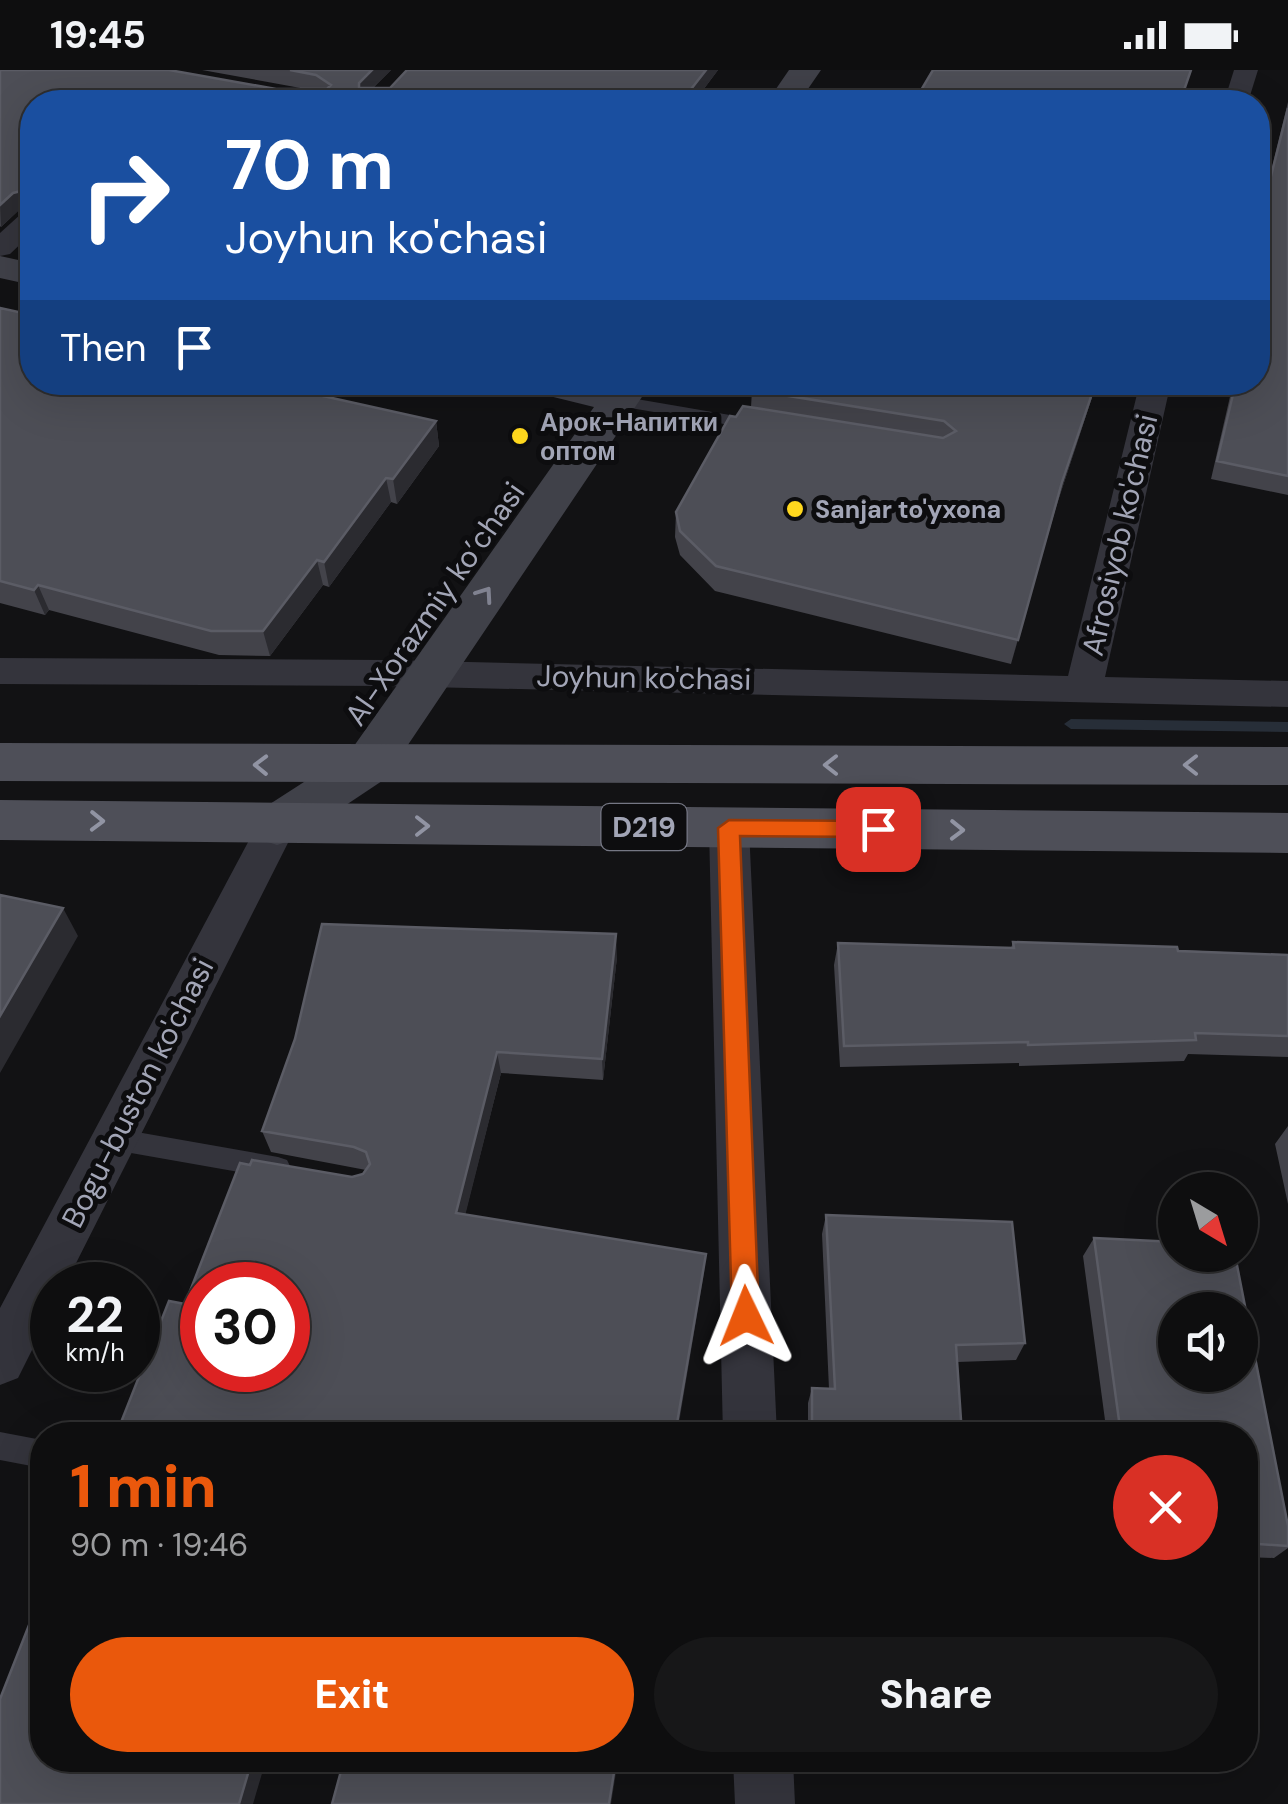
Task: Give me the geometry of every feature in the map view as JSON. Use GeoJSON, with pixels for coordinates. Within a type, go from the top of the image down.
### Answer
{"type":"FeatureCollection","features":[{"type":"Feature","properties":{"kind":"main road","name":"Al-Xorazmiy ko’chasi"},"geometry":{"type":"LineString","coordinates":[[343,766],[603,395]]}},
{"type":"Feature","properties":{"kind":"main road","name":"D219"},"geometry":{"type":"LineString","coordinates":[[0,762],[1288,766]]}},
{"type":"Feature","properties":{"kind":"main road"},"geometry":{"type":"LineString","coordinates":[[277,825],[343,766]]}},
{"type":"Feature","properties":{"kind":"main road","name":"D219"},"geometry":{"type":"LineString","coordinates":[[0,820],[1288,833]]}},
{"type":"Feature","properties":{"kind":"street"},"geometry":{"type":"LineString","coordinates":[[0,248],[20,230]]}},
{"type":"Feature","properties":{"kind":"street","name":"Afrosiyob ko'chasi"},"geometry":{"type":"LineString","coordinates":[[1084,688],[1153,395]]}},
{"type":"Feature","properties":{"kind":"street","name":"Joyhun ko'chasi"},"geometry":{"type":"LineString","coordinates":[[0,671],[408,673],[1288,694]]}},
{"type":"Feature","properties":{"kind":"street","name":"Bogu-buston ko'chasi"},"geometry":{"type":"LineString","coordinates":[[0,1360],[277,825]]}},
{"type":"Feature","properties":{"kind":"street"},"geometry":{"type":"LineString","coordinates":[[729,828],[750,1422]]}},
{"type":"Feature","properties":{"kind":"street"},"geometry":{"type":"LineString","coordinates":[[764,1772],[765,1804]]}},
{"type":"Feature","properties":{"kind":"lane"},"geometry":{"type":"LineString","coordinates":[[630,395],[770,426]]}},
{"type":"Feature","properties":{"kind":"lane"},"geometry":{"type":"LineString","coordinates":[[114,1139],[304,1172]]}},
{"type":"Feature","properties":{"kind":"lane"},"geometry":{"type":"LineString","coordinates":[[0,1446],[30,1452]]}},
{"type":"Feature","properties":{"kind":"building"},"geometry":{"type":"Polygon","coordinates":[[[0,70],[169,70],[276,89],[327,89],[331,85],[316,75],[290,70],[372,70],[359,88],[390,88],[407,70],[706,70],[690,90],[20,90],[20,191],[0,205],[0,70]]]}},
{"type":"Feature","properties":{"kind":"building"},"geometry":{"type":"Polygon","coordinates":[[[933,70],[1191,70],[1184,90],[921,90],[933,70]]]}},
{"type":"Feature","properties":{"kind":"building"},"geometry":{"type":"Polygon","coordinates":[[[1288,108],[1288,476],[1217,461],[1233,395],[1270,395],[1270,180],[1288,108]]]}},
{"type":"Feature","properties":{"kind":"building"},"geometry":{"type":"Polygon","coordinates":[[[0,308],[20,312],[20,395],[319,395],[436,421],[393,479],[386,478],[324,562],[317,560],[263,631],[211,631],[38,585],[34,590],[0,581],[0,308]]]}},
{"type":"Feature","properties":{"kind":"building"},"geometry":{"type":"Polygon","coordinates":[[[783,395],[1092,395],[1062,482],[1018,640],[716,566],[680,531],[676,512],[730,416],[736,417],[743,406],[943,438],[956,431],[944,421],[783,395]]]}},
{"type":"Feature","properties":{"kind":"building"},"geometry":{"type":"Polygon","coordinates":[[[0,895],[63,908],[0,1016],[0,895]]]}},
{"type":"Feature","properties":{"kind":"building"},"geometry":{"type":"Polygon","coordinates":[[[322,924],[616,934],[602,1059],[497,1052],[456,1213],[706,1254],[677,1422],[121,1422],[133,1392],[160,1392],[160,1324],[169,1301],[180,1303],[180,1392],[310,1392],[310,1262],[201,1262],[240,1163],[250,1165],[252,1160],[352,1177],[363,1174],[370,1164],[366,1152],[262,1131],[295,1039],[322,924]]]}},
{"type":"Feature","properties":{"kind":"building"},"geometry":{"type":"Polygon","coordinates":[[[1013,942],[1288,955],[1288,1036],[1195,1033],[1196,1040],[844,1046],[838,943],[1014,948],[1013,942]]]}},
{"type":"Feature","properties":{"kind":"building"},"geometry":{"type":"Polygon","coordinates":[[[826,1215],[1012,1222],[1025,1343],[956,1345],[961,1422],[812,1422],[812,1388],[835,1389],[826,1215]]]}},
{"type":"Feature","properties":{"kind":"building"},"geometry":{"type":"Polygon","coordinates":[[[1094,1238],[1158,1241],[1158,1272],[1238,1272],[1242,1292],[1158,1292],[1158,1392],[1258,1392],[1258,1373],[1288,1526],[1288,1546],[1258,1544],[1258,1422],[1119,1422],[1094,1238]]]}},
{"type":"Feature","properties":{"kind":"building"},"geometry":{"type":"Polygon","coordinates":[[[30,1623],[30,1772],[248,1772],[239,1804],[0,1804],[0,1699],[30,1623]]]}},
{"type":"Feature","properties":{"kind":"building"},"geometry":{"type":"Polygon","coordinates":[[[341,1772],[614,1772],[609,1804],[332,1804],[341,1772]]]}},
{"type":"Feature","properties":{"kind":"waterway"},"geometry":{"type":"LineString","coordinates":[[1071,724],[1288,727]]}},
{"type":"Feature","properties":{"kind":"place","name":"Арок-Напитки оптом"},"geometry":{"type":"Point","coordinates":[520,436]}},
{"type":"Feature","properties":{"kind":"place","name":"Sanjar to'yxona"},"geometry":{"type":"Point","coordinates":[795,509]}},
{"type":"Feature","properties":{"kind":"route"},"geometry":{"type":"LineString","coordinates":[[746,1316],[729,828],[878,829]]}}]}
